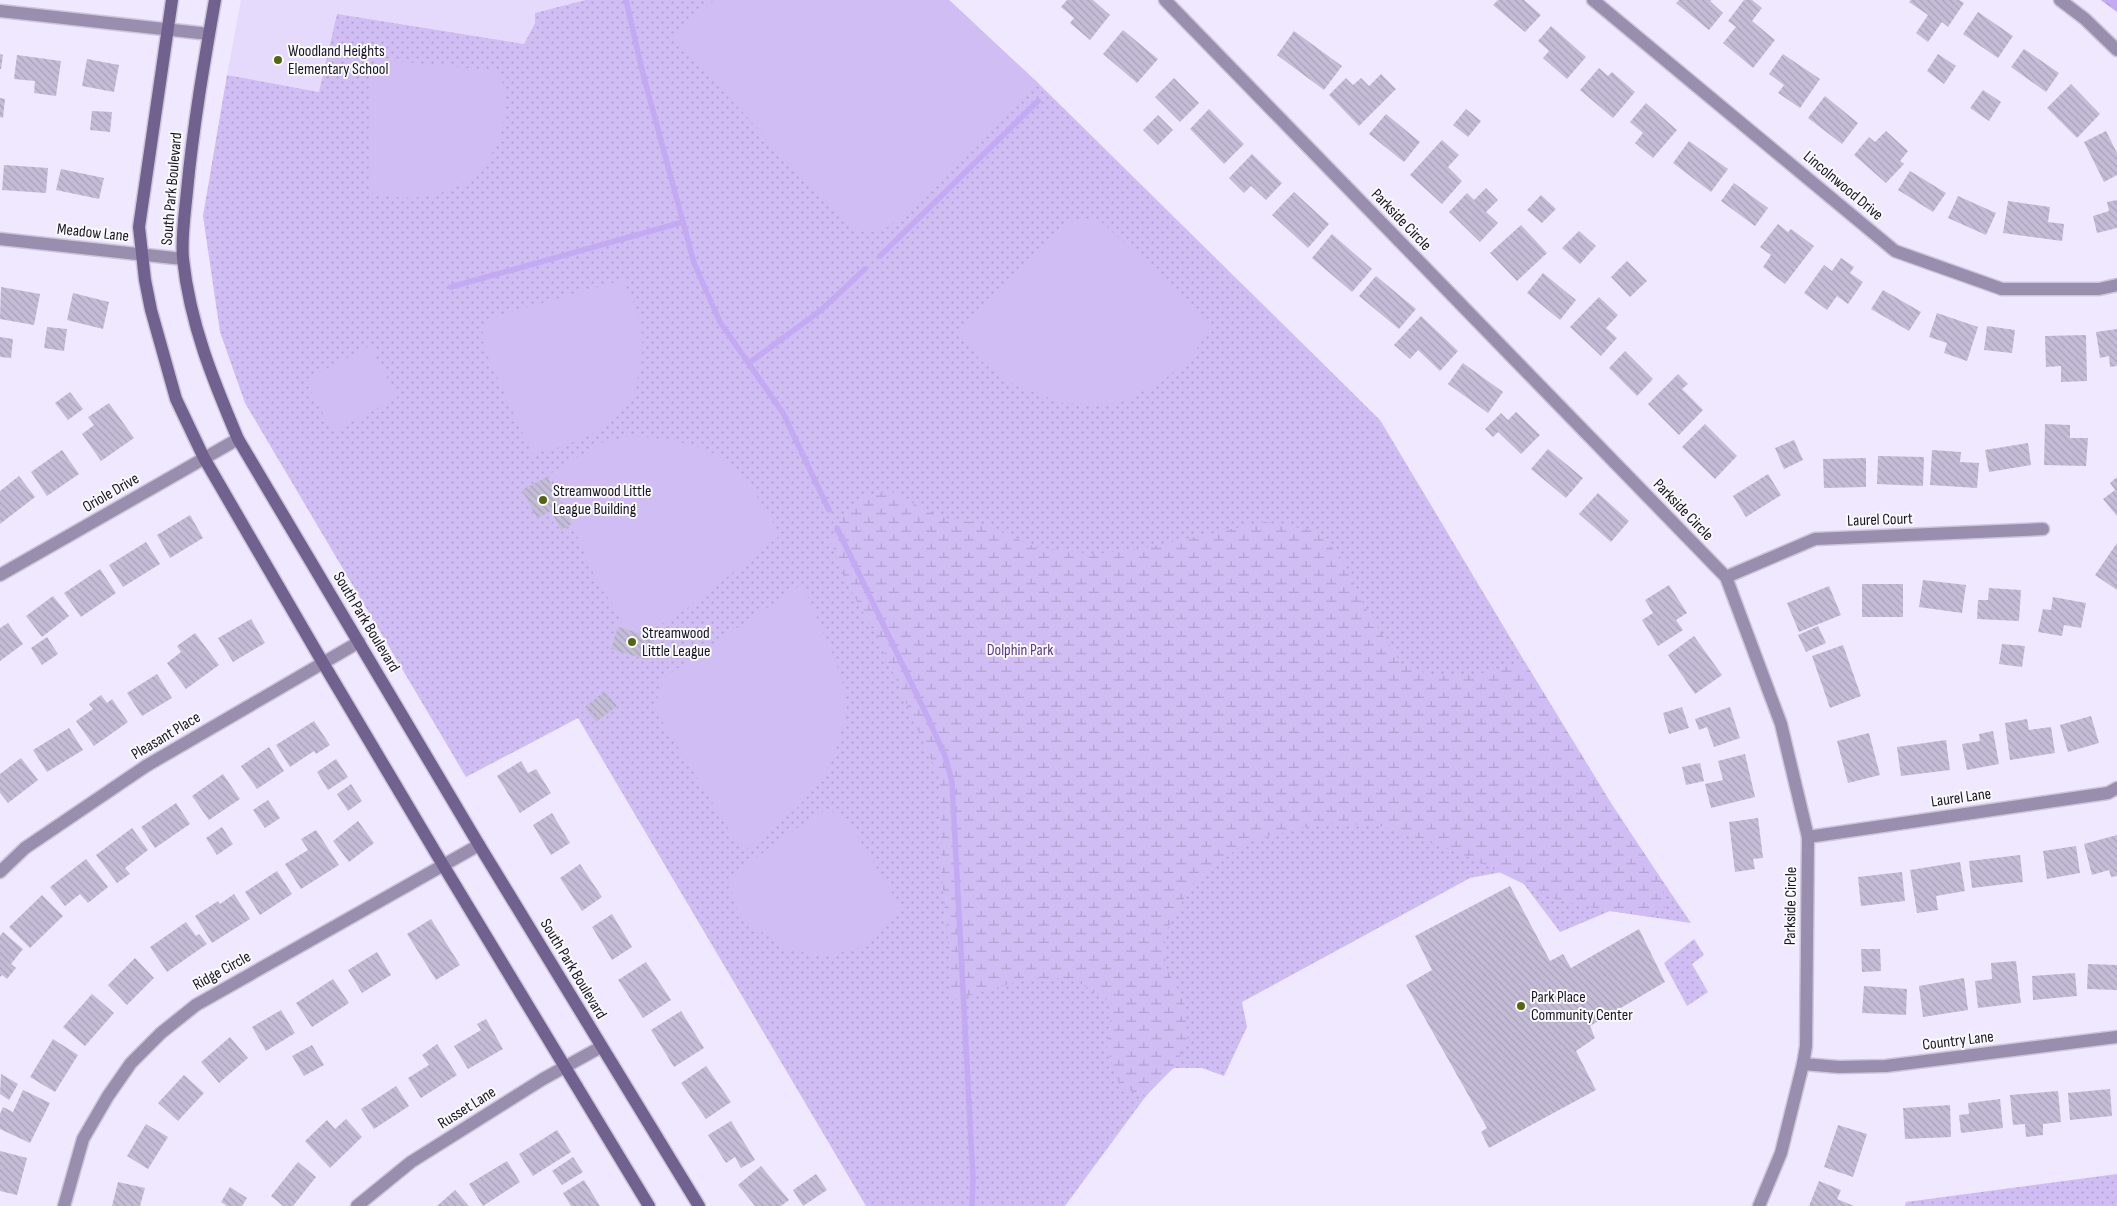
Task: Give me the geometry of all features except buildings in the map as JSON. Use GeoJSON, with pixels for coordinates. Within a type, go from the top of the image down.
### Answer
{"type":"FeatureCollection","features":[{"type":"Feature","properties":{"kind":"street","name":"South Park Boulevard"},"geometry":{"type":"LineString","coordinates":[[172,0],[138,227],[151,310],[173,390],[187,425],[204,458],[442,865],[649,1206]]}},
{"type":"Feature","properties":{"kind":"street","name":"South Park Boulevard"},"geometry":{"type":"LineString","coordinates":[[215,0],[192,141],[182,242],[183,259],[197,331],[205,359],[238,439],[479,845],[699,1206]]}},
{"type":"Feature","properties":{"kind":"street","name":"Parkside Circle"},"geometry":{"type":"LineString","coordinates":[[1164,0],[1726,577],[1781,724],[1808,837],[1806,1046],[1781,1153],[1759,1206]]}},
{"type":"Feature","properties":{"kind":"street","name":"Lincolnwood Drive"},"geometry":{"type":"LineString","coordinates":[[1593,0],[1895,251],[2002,288],[2099,289],[2117,286]]}},
{"type":"Feature","properties":{"kind":"street"},"geometry":{"type":"LineString","coordinates":[[2060,0],[2085,19],[2117,50]]}},
{"type":"Feature","properties":{"kind":"street"},"geometry":{"type":"LineString","coordinates":[[0,11],[208,34]]}},
{"type":"Feature","properties":{"kind":"street","name":"Meadow Lane"},"geometry":{"type":"LineString","coordinates":[[0,239],[183,259]]}},
{"type":"Feature","properties":{"kind":"street","name":"Oriole Drive"},"geometry":{"type":"LineString","coordinates":[[0,576],[238,439]]}},
{"type":"Feature","properties":{"kind":"street","name":"Laurel Court"},"geometry":{"type":"LineString","coordinates":[[1726,577],[1816,539],[2043,529]]}},
{"type":"Feature","properties":{"kind":"street","name":"Pleasant Place"},"geometry":{"type":"LineString","coordinates":[[0,872],[25,848],[146,766],[359,642]]}},
{"type":"Feature","properties":{"kind":"street","name":"Laurel Lane"},"geometry":{"type":"LineString","coordinates":[[1808,837],[2108,793],[2117,788]]}},
{"type":"Feature","properties":{"kind":"street","name":"Ridge Circle"},"geometry":{"type":"LineString","coordinates":[[64,1206],[83,1139],[108,1096],[131,1063],[161,1033],[196,1005],[479,845]]}},
{"type":"Feature","properties":{"kind":"street","name":"Country Lane"},"geometry":{"type":"LineString","coordinates":[[1803,1064],[1839,1067],[1886,1066],[2117,1037]]}},
{"type":"Feature","properties":{"kind":"street","name":"Russet Lane"},"geometry":{"type":"LineString","coordinates":[[357,1206],[411,1162],[565,1067],[601,1047]]}},
{"type":"Feature","properties":{"kind":"shaded area","name":"Woodland Heights Elementary School"},"geometry":{"type":"Polygon","coordinates":[[[241,0],[585,0],[535,13],[535,22],[525,44],[467,37],[319,92],[227,75],[241,0]]]}},
{"type":"Feature","properties":{"kind":"green space","name":"Dolphin Park"},"geometry":{"type":"Polygon","coordinates":[[[585,0],[949,0],[1039,84],[1380,420],[1602,791],[1691,923],[1610,911],[1560,932],[1523,883],[1502,872],[1470,878],[1242,1002],[1247,1027],[1224,1076],[1202,1068],[1174,1068],[1154,1085],[1065,1206],[866,1206],[578,718],[466,777],[245,403],[220,332],[203,216],[227,75],[319,92],[337,14],[524,44],[535,23],[535,13],[585,0]]]}},
{"type":"Feature","properties":{"kind":"green space"},"geometry":{"type":"Polygon","coordinates":[[[715,0],[949,0],[1039,84],[890,226],[878,231],[862,232],[846,224],[671,35],[715,0]]]}},
{"type":"Feature","properties":{"kind":"green space"},"geometry":{"type":"Polygon","coordinates":[[[2101,0],[2117,0],[2117,12],[2101,0]]]}},
{"type":"Feature","properties":{"kind":"green space"},"geometry":{"type":"Polygon","coordinates":[[[394,61],[499,71],[504,91],[504,120],[499,139],[489,161],[479,175],[445,192],[421,197],[408,198],[370,193],[369,76],[372,66],[378,62],[394,61]]]}},
{"type":"Feature","properties":{"kind":"green space"},"geometry":{"type":"Polygon","coordinates":[[[1076,219],[1091,219],[1103,223],[1211,325],[1191,358],[1160,383],[1115,405],[1063,403],[1016,386],[980,360],[959,332],[1062,229],[1076,219]]]}},
{"type":"Feature","properties":{"kind":"green space"},"geometry":{"type":"Polygon","coordinates":[[[623,280],[638,315],[642,338],[640,367],[632,398],[614,419],[588,436],[559,447],[532,454],[485,350],[483,331],[485,327],[492,320],[504,314],[623,280]]]}},
{"type":"Feature","properties":{"kind":"green space"},"geometry":{"type":"Polygon","coordinates":[[[370,346],[398,397],[333,432],[305,380],[370,346]]]}},
{"type":"Feature","properties":{"kind":"green space"},"geometry":{"type":"Polygon","coordinates":[[[630,436],[682,443],[719,456],[744,478],[781,535],[685,610],[651,630],[650,635],[655,637],[649,658],[609,648],[617,624],[621,625],[623,618],[599,586],[550,474],[600,443],[630,436]]]}},
{"type":"Feature","properties":{"kind":"green space"},"geometry":{"type":"Polygon","coordinates":[[[890,491],[939,517],[983,524],[1035,547],[1094,554],[1140,549],[1264,522],[1317,531],[1343,560],[1363,604],[1401,663],[1432,676],[1478,674],[1525,662],[1611,803],[1661,879],[1665,909],[1652,917],[1557,900],[1453,850],[1377,825],[1319,824],[1246,842],[1192,884],[1165,933],[1166,967],[1184,1001],[1188,1042],[1174,1067],[1145,1097],[1120,1086],[1107,1049],[1112,1003],[1072,978],[1031,978],[950,1001],[950,961],[942,879],[940,780],[879,641],[845,580],[830,539],[844,514],[864,496],[890,491]]]}},
{"type":"Feature","properties":{"kind":"green space"},"geometry":{"type":"Polygon","coordinates":[[[802,584],[835,659],[844,687],[847,713],[834,756],[824,778],[798,807],[743,852],[655,710],[662,679],[802,584]]]}},
{"type":"Feature","properties":{"kind":"green space"},"geometry":{"type":"Polygon","coordinates":[[[825,811],[839,814],[850,824],[900,906],[880,934],[855,950],[820,956],[788,949],[754,927],[736,907],[728,878],[815,815],[825,811]]]}},
{"type":"Feature","properties":{"kind":"green space"},"geometry":{"type":"Polygon","coordinates":[[[1694,939],[1704,955],[1692,964],[1708,992],[1687,1006],[1664,963],[1694,939]]]}},
{"type":"Feature","properties":{"kind":"green space"},"geometry":{"type":"Polygon","coordinates":[[[2117,1174],[2117,1206],[1905,1206],[1906,1202],[2117,1174]]]}},
{"type":"Feature","properties":{"kind":"waterway"},"geometry":{"type":"LineString","coordinates":[[626,0],[642,70],[694,263],[720,322],[783,413],[829,510]]}},
{"type":"Feature","properties":{"kind":"waterway"},"geometry":{"type":"LineString","coordinates":[[880,256],[1038,101]]}},
{"type":"Feature","properties":{"kind":"waterway"},"geometry":{"type":"LineString","coordinates":[[451,287],[683,222]]}},
{"type":"Feature","properties":{"kind":"waterway"},"geometry":{"type":"LineString","coordinates":[[749,363],[820,311],[865,269]]}},
{"type":"Feature","properties":{"kind":"waterway"},"geometry":{"type":"LineString","coordinates":[[837,528],[928,718],[945,756],[952,782],[973,1179],[972,1206]]}},
{"type":"Feature","properties":{"kind":"place","name":"Woodland Heights Elementary School"},"geometry":{"type":"Point","coordinates":[278,60]}},
{"type":"Feature","properties":{"kind":"place","name":"Streamwood Little League Building"},"geometry":{"type":"Point","coordinates":[543,500]}},
{"type":"Feature","properties":{"kind":"place","name":"Streamwood Little League"},"geometry":{"type":"Point","coordinates":[632,642]}},
{"type":"Feature","properties":{"kind":"place","name":"Park Place Community Center"},"geometry":{"type":"Point","coordinates":[1521,1006]}}]}
